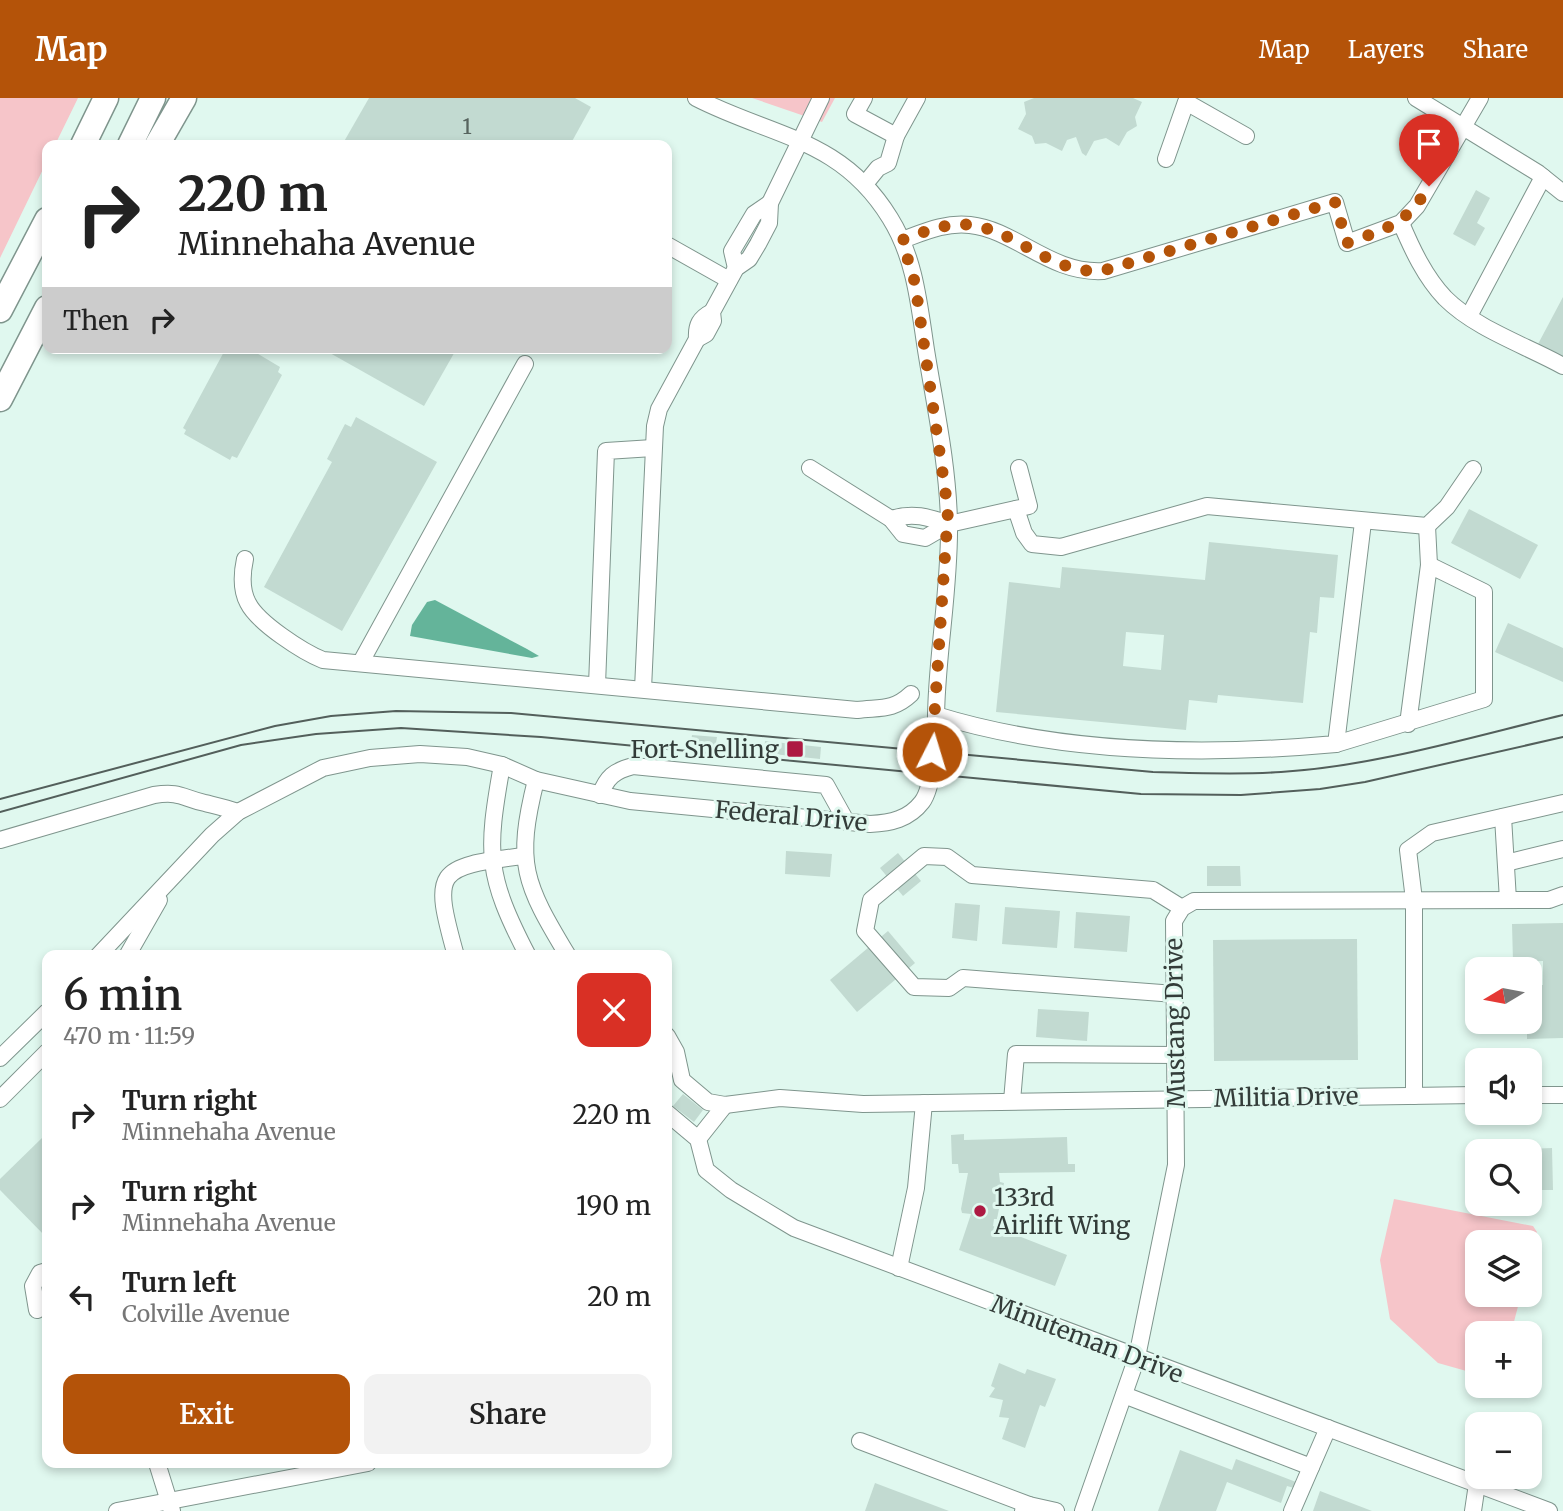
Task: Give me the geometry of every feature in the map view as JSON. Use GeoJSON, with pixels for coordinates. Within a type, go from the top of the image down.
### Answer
{"type":"FeatureCollection","features":[{"type":"Feature","properties":{"kind":"highway"},"geometry":{"type":"LineString","coordinates":[[85,140],[106,98]]}},
{"type":"Feature","properties":{"kind":"highway"},"geometry":{"type":"LineString","coordinates":[[132,140],[153,98]]}},
{"type":"Feature","properties":{"kind":"highway"},"geometry":{"type":"LineString","coordinates":[[160,140],[184,98]]}},
{"type":"Feature","properties":{"kind":"highway"},"geometry":{"type":"LineString","coordinates":[[0,310],[42,230]]}},
{"type":"Feature","properties":{"kind":"highway"},"geometry":{"type":"LineString","coordinates":[[4,391],[42,318]]}},
{"type":"Feature","properties":{"kind":"highway"},"geometry":{"type":"LineString","coordinates":[[4,391],[42,345]]}},
{"type":"Feature","properties":{"kind":"street","name":"Federal Drive"},"geometry":{"type":"LineString","coordinates":[[104,950],[212,835],[238,813],[323,768],[370,758],[420,754],[467,757],[502,765],[536,780],[600,796],[846,821],[888,823],[910,813],[923,800],[928,786],[936,715],[949,524],[942,457],[915,283],[902,240],[890,218],[865,184],[836,159],[800,140],[737,119],[696,98]]}},
{"type":"Feature","properties":{"kind":"street"},"geometry":{"type":"LineString","coordinates":[[643,689],[653,448],[659,409],[697,339],[696,329],[703,316],[712,312],[733,274],[733,251],[754,214],[770,203],[821,98]]}},
{"type":"Feature","properties":{"kind":"street"},"geometry":{"type":"LineString","coordinates":[[864,98],[855,114],[897,136]]}},
{"type":"Feature","properties":{"kind":"street"},"geometry":{"type":"LineString","coordinates":[[865,184],[878,168],[888,163],[897,136],[917,98]]}},
{"type":"Feature","properties":{"kind":"street"},"geometry":{"type":"LineString","coordinates":[[1416,98],[1543,177],[1563,193]]}},
{"type":"Feature","properties":{"kind":"street"},"geometry":{"type":"LineString","coordinates":[[902,240],[944,226],[971,225],[1060,264],[1091,272],[1335,202],[1347,243],[1401,223],[1417,206],[1480,98]]}},
{"type":"Feature","properties":{"kind":"street"},"geometry":{"type":"LineString","coordinates":[[1166,159],[1185,100],[1247,136]]}},
{"type":"Feature","properties":{"kind":"street"},"geometry":{"type":"LineString","coordinates":[[1469,316],[1543,177]]}},
{"type":"Feature","properties":{"kind":"street"},"geometry":{"type":"LineString","coordinates":[[1401,223],[1416,257],[1445,298],[1469,316],[1563,366]]}},
{"type":"Feature","properties":{"kind":"street"},"geometry":{"type":"LineString","coordinates":[[672,247],[733,274]]}},
{"type":"Feature","properties":{"kind":"street"},"geometry":{"type":"LineString","coordinates":[[360,662],[525,364]]}},
{"type":"Feature","properties":{"kind":"street"},"geometry":{"type":"LineString","coordinates":[[597,685],[606,451],[653,448]]}},
{"type":"Feature","properties":{"kind":"street"},"geometry":{"type":"LineString","coordinates":[[810,468],[819,484],[863,499],[891,519],[903,534],[925,538],[949,524],[1029,506],[1019,468]]}},
{"type":"Feature","properties":{"kind":"street"},"geometry":{"type":"LineString","coordinates":[[1016,509],[1024,533],[1032,544],[1061,547],[1207,506],[1427,526],[1447,507],[1473,469]]}},
{"type":"Feature","properties":{"kind":"street"},"geometry":{"type":"LineString","coordinates":[[1336,744],[1363,522]]}},
{"type":"Feature","properties":{"kind":"street"},"geometry":{"type":"LineString","coordinates":[[1408,724],[1429,565],[1427,526]]}},
{"type":"Feature","properties":{"kind":"street"},"geometry":{"type":"LineString","coordinates":[[245,559],[243,588],[249,606],[308,654],[323,660],[857,710],[872,708],[882,711],[901,704],[912,694],[937,685]]}},
{"type":"Feature","properties":{"kind":"street"},"geometry":{"type":"LineString","coordinates":[[936,715],[995,731],[1150,751],[1336,744],[1408,724],[1484,699],[1484,592],[1429,565]]}},
{"type":"Feature","properties":{"kind":"street"},"geometry":{"type":"LineString","coordinates":[[502,765],[492,817],[490,860],[499,900],[524,950]]}},
{"type":"Feature","properties":{"kind":"street"},"geometry":{"type":"LineString","coordinates":[[600,796],[607,778],[619,769],[633,766],[827,785],[846,821]]}},
{"type":"Feature","properties":{"kind":"street"},"geometry":{"type":"LineString","coordinates":[[536,780],[525,821],[523,856],[535,898],[565,950]]}},
{"type":"Feature","properties":{"kind":"street"},"geometry":{"type":"LineString","coordinates":[[0,840],[154,795],[186,795],[205,804],[217,804],[238,813]]}},
{"type":"Feature","properties":{"kind":"street"},"geometry":{"type":"LineString","coordinates":[[1414,1096],[1414,900],[1408,850],[1432,833],[1563,803]]}},
{"type":"Feature","properties":{"kind":"street"},"geometry":{"type":"LineString","coordinates":[[205,804],[212,835]]}},
{"type":"Feature","properties":{"kind":"street"},"geometry":{"type":"LineString","coordinates":[[1503,817],[1508,900]]}},
{"type":"Feature","properties":{"kind":"street"},"geometry":{"type":"LineString","coordinates":[[1506,863],[1563,849]]}},
{"type":"Feature","properties":{"kind":"street"},"geometry":{"type":"LineString","coordinates":[[454,950],[442,903],[442,884],[457,867],[523,856]]}},
{"type":"Feature","properties":{"kind":"street"},"geometry":{"type":"LineString","coordinates":[[1175,994],[963,978],[949,988],[914,987],[865,931],[871,900],[924,856],[947,857],[972,875],[1153,890],[1182,908]]}},
{"type":"Feature","properties":{"kind":"street","name":"Federal Drive"},"geometry":{"type":"LineString","coordinates":[[130,950],[169,882]]}},
{"type":"Feature","properties":{"kind":"street","name":"Mustang Drive"},"geometry":{"type":"LineString","coordinates":[[1083,1511],[1137,1357],[1176,1165],[1174,921],[1182,908],[1194,901],[1549,900],[1563,895]]}},
{"type":"Feature","properties":{"kind":"street"},"geometry":{"type":"LineString","coordinates":[[0,1058],[42,1017]]}},
{"type":"Feature","properties":{"kind":"street"},"geometry":{"type":"LineString","coordinates":[[672,1045],[682,1080],[708,1102],[725,1105],[698,1139],[672,1117]]}},
{"type":"Feature","properties":{"kind":"street"},"geometry":{"type":"LineString","coordinates":[[1012,1101],[1016,1054],[1177,1055]]}},
{"type":"Feature","properties":{"kind":"street"},"geometry":{"type":"LineString","coordinates":[[0,1098],[42,1057]]}},
{"type":"Feature","properties":{"kind":"street"},"geometry":{"type":"LineString","coordinates":[[672,1085],[682,1080]]}},
{"type":"Feature","properties":{"kind":"street"},"geometry":{"type":"LineString","coordinates":[[1542,1095],[1563,1095]]}},
{"type":"Feature","properties":{"kind":"street","name":"Militia Drive"},"geometry":{"type":"LineString","coordinates":[[725,1105],[780,1097],[863,1104],[1465,1096]]}},
{"type":"Feature","properties":{"kind":"street"},"geometry":{"type":"LineString","coordinates":[[899,1268],[916,1188],[924,1103]]}},
{"type":"Feature","properties":{"kind":"street","name":"Minuteman Drive"},"geometry":{"type":"LineString","coordinates":[[698,1139],[706,1170],[731,1191],[794,1228],[1465,1479]]}},
{"type":"Feature","properties":{"kind":"street"},"geometry":{"type":"LineString","coordinates":[[37,1310],[33,1286],[42,1272]]}},
{"type":"Feature","properties":{"kind":"street"},"geometry":{"type":"LineString","coordinates":[[1124,1395],[1311,1467]]}},
{"type":"Feature","properties":{"kind":"street"},"geometry":{"type":"LineString","coordinates":[[1292,1511],[1328,1428]]}},
{"type":"Feature","properties":{"kind":"street"},"geometry":{"type":"LineString","coordinates":[[860,1441],[1026,1508],[1056,1511]]}},
{"type":"Feature","properties":{"kind":"street"},"geometry":{"type":"LineString","coordinates":[[159,1468],[171,1506]]}},
{"type":"Feature","properties":{"kind":"street"},"geometry":{"type":"LineString","coordinates":[[117,1511],[171,1506],[348,1468]]}},
{"type":"Feature","properties":{"kind":"street"},"geometry":{"type":"LineString","coordinates":[[1474,1511],[1476,1489]]}},
{"type":"Feature","properties":{"kind":"street","name":"Minuteman Drive"},"geometry":{"type":"LineString","coordinates":[[1490,1489],[1549,1511]]}},
{"type":"Feature","properties":{"kind":"shaded area"},"geometry":{"type":"Polygon","coordinates":[[[0,98],[78,98],[57,140],[42,140],[42,171],[0,258],[0,98]]]}},
{"type":"Feature","properties":{"kind":"shaded area"},"geometry":{"type":"Polygon","coordinates":[[[752,98],[835,98],[822,122],[752,98]]]}},
{"type":"Feature","properties":{"kind":"shaded area"},"geometry":{"type":"Polygon","coordinates":[[[435,600],[539,656],[532,658],[410,636],[412,625],[427,602],[435,600]]]}},
{"type":"Feature","properties":{"kind":"shaded area"},"geometry":{"type":"Polygon","coordinates":[[[1394,1199],[1465,1213],[1465,1216],[1482,1216],[1533,1226],[1536,1230],[1465,1230],[1465,1307],[1518,1307],[1514,1321],[1465,1321],[1465,1371],[1438,1363],[1390,1319],[1380,1260],[1394,1199]]]}},
{"type":"Feature","properties":{"kind":"building"},"geometry":{"type":"Polygon","coordinates":[[[369,98],[575,98],[591,107],[573,140],[345,140],[369,98]]]}},
{"type":"Feature","properties":{"kind":"building"},"geometry":{"type":"Polygon","coordinates":[[[1034,98],[1133,98],[1142,102],[1135,117],[1137,126],[1127,132],[1119,146],[1106,138],[1094,141],[1086,156],[1082,153],[1076,137],[1067,140],[1062,151],[1046,143],[1035,144],[1032,136],[1018,129],[1026,114],[1024,102],[1034,98]]]}},
{"type":"Feature","properties":{"kind":"building"},"geometry":{"type":"Polygon","coordinates":[[[1476,190],[1490,198],[1477,223],[1485,228],[1475,246],[1453,234],[1476,190]]]}},
{"type":"Feature","properties":{"kind":"building"},"geometry":{"type":"Polygon","coordinates":[[[1563,297],[1563,358],[1538,344],[1563,297]]]}},
{"type":"Feature","properties":{"kind":"building"},"geometry":{"type":"Polygon","coordinates":[[[223,354],[258,354],[280,367],[278,372],[282,375],[237,458],[232,456],[230,460],[184,434],[186,430],[183,428],[223,354]]]}},
{"type":"Feature","properties":{"kind":"building"},"geometry":{"type":"Polygon","coordinates":[[[332,354],[454,354],[424,406],[332,354]]]}},
{"type":"Feature","properties":{"kind":"building"},"geometry":{"type":"Polygon","coordinates":[[[356,417],[437,462],[342,631],[264,587],[332,462],[327,459],[345,424],[351,427],[356,417]]]}},
{"type":"Feature","properties":{"kind":"building"},"geometry":{"type":"Polygon","coordinates":[[[1469,509],[1538,545],[1520,579],[1451,543],[1469,509]]]}},
{"type":"Feature","properties":{"kind":"building"},"geometry":{"type":"Polygon","coordinates":[[[1209,542],[1338,555],[1334,598],[1320,597],[1317,633],[1310,632],[1303,703],[1218,695],[1217,703],[1189,700],[1186,730],[996,712],[1009,582],[1060,588],[1062,567],[1205,580],[1209,542]],[[1126,632],[1123,666],[1161,670],[1164,635],[1126,632]]]}},
{"type":"Feature","properties":{"kind":"building"},"geometry":{"type":"Polygon","coordinates":[[[1508,623],[1563,648],[1563,682],[1495,652],[1508,623]]]}},
{"type":"Feature","properties":{"kind":"building"},"geometry":{"type":"Polygon","coordinates":[[[692,735],[717,737],[715,749],[690,747],[692,735]]]}},
{"type":"Feature","properties":{"kind":"building"},"geometry":{"type":"Polygon","coordinates":[[[765,741],[821,747],[820,759],[764,753],[765,741]]]}},
{"type":"Feature","properties":{"kind":"building"},"geometry":{"type":"Polygon","coordinates":[[[786,851],[832,854],[830,877],[785,874],[786,851]]]}},
{"type":"Feature","properties":{"kind":"building"},"geometry":{"type":"Polygon","coordinates":[[[898,853],[921,881],[903,896],[880,868],[898,853]]]}},
{"type":"Feature","properties":{"kind":"building"},"geometry":{"type":"Polygon","coordinates":[[[1207,866],[1240,866],[1241,886],[1207,886],[1207,866]]]}},
{"type":"Feature","properties":{"kind":"building"},"geometry":{"type":"Polygon","coordinates":[[[955,903],[980,905],[977,941],[952,938],[955,903]]]}},
{"type":"Feature","properties":{"kind":"building"},"geometry":{"type":"Polygon","coordinates":[[[1005,907],[1060,911],[1057,948],[1002,944],[1005,907]]]}},
{"type":"Feature","properties":{"kind":"building"},"geometry":{"type":"Polygon","coordinates":[[[1076,912],[1130,916],[1127,952],[1074,948],[1076,912]]]}},
{"type":"Feature","properties":{"kind":"building"},"geometry":{"type":"Polygon","coordinates":[[[1563,923],[1563,1038],[1527,1039],[1527,1034],[1542,1034],[1543,961],[1542,957],[1513,957],[1512,924],[1563,923]]]}},
{"type":"Feature","properties":{"kind":"building"},"geometry":{"type":"Polygon","coordinates":[[[888,931],[915,963],[857,1012],[830,980],[888,931]]]}},
{"type":"Feature","properties":{"kind":"building"},"geometry":{"type":"Polygon","coordinates":[[[1357,939],[1358,1060],[1214,1061],[1213,940],[1357,939]]]}},
{"type":"Feature","properties":{"kind":"building"},"geometry":{"type":"Polygon","coordinates":[[[1038,1009],[1089,1012],[1087,1041],[1036,1037],[1038,1009]]]}},
{"type":"Feature","properties":{"kind":"building"},"geometry":{"type":"Polygon","coordinates":[[[683,1094],[703,1110],[694,1122],[673,1106],[683,1094]]]}},
{"type":"Feature","properties":{"kind":"building","name":"133rd Airlift Wing"},"geometry":{"type":"Polygon","coordinates":[[[964,1134],[964,1140],[1067,1137],[1068,1164],[1075,1164],[1075,1172],[999,1173],[1000,1182],[1004,1183],[997,1219],[994,1219],[993,1226],[1067,1255],[1055,1286],[959,1250],[971,1214],[962,1213],[968,1173],[959,1173],[958,1164],[952,1164],[951,1135],[964,1134]]]}},
{"type":"Feature","properties":{"kind":"building"},"geometry":{"type":"Polygon","coordinates":[[[42,1138],[42,1233],[0,1190],[0,1179],[42,1138]]]}},
{"type":"Feature","properties":{"kind":"building"},"geometry":{"type":"Polygon","coordinates":[[[1542,1148],[1552,1148],[1553,1190],[1542,1190],[1542,1148]]]}},
{"type":"Feature","properties":{"kind":"building"},"geometry":{"type":"Polygon","coordinates":[[[999,1363],[1025,1374],[1027,1369],[1056,1379],[1045,1407],[1040,1405],[1025,1448],[1002,1439],[1009,1418],[999,1417],[1003,1400],[989,1397],[995,1388],[991,1386],[999,1363]]]}},
{"type":"Feature","properties":{"kind":"building"},"geometry":{"type":"Polygon","coordinates":[[[1180,1450],[1232,1470],[1236,1459],[1296,1482],[1294,1488],[1287,1486],[1281,1503],[1227,1482],[1216,1511],[1158,1511],[1180,1450]]]}},
{"type":"Feature","properties":{"kind":"building"},"geometry":{"type":"Polygon","coordinates":[[[875,1483],[949,1511],[865,1511],[875,1483]]]}},
{"type":"Feature","properties":{"kind":"building"},"geometry":{"type":"Polygon","coordinates":[[[1320,1491],[1372,1511],[1313,1511],[1320,1491]]]}},
{"type":"Feature","properties":{"kind":"tram line"},"geometry":{"type":"LineString","coordinates":[[0,799],[275,726],[331,716],[396,711],[511,713],[1153,772],[1233,774],[1352,764],[1423,750],[1563,715]]}},
{"type":"Feature","properties":{"kind":"tram line"},"geometry":{"type":"LineString","coordinates":[[0,812],[241,745],[316,734],[401,728],[541,737],[1141,794],[1241,795],[1320,789],[1365,782],[1563,737]]}},
{"type":"Feature","properties":{"kind":"place","name":"Fort Snelling"},"geometry":{"type":"Point","coordinates":[795,749]}},
{"type":"Feature","properties":{"kind":"place","name":"133rd Airlift Wing"},"geometry":{"type":"Point","coordinates":[980,1211]}},
{"type":"Feature","properties":{"kind":"route"},"geometry":{"type":"LineString","coordinates":[[932,752],[947,561],[948,495],[915,283],[902,240],[930,229],[971,225],[1060,264],[1091,272],[1102,271],[1335,202],[1347,243],[1401,223],[1417,206],[1429,186]]}}]}
